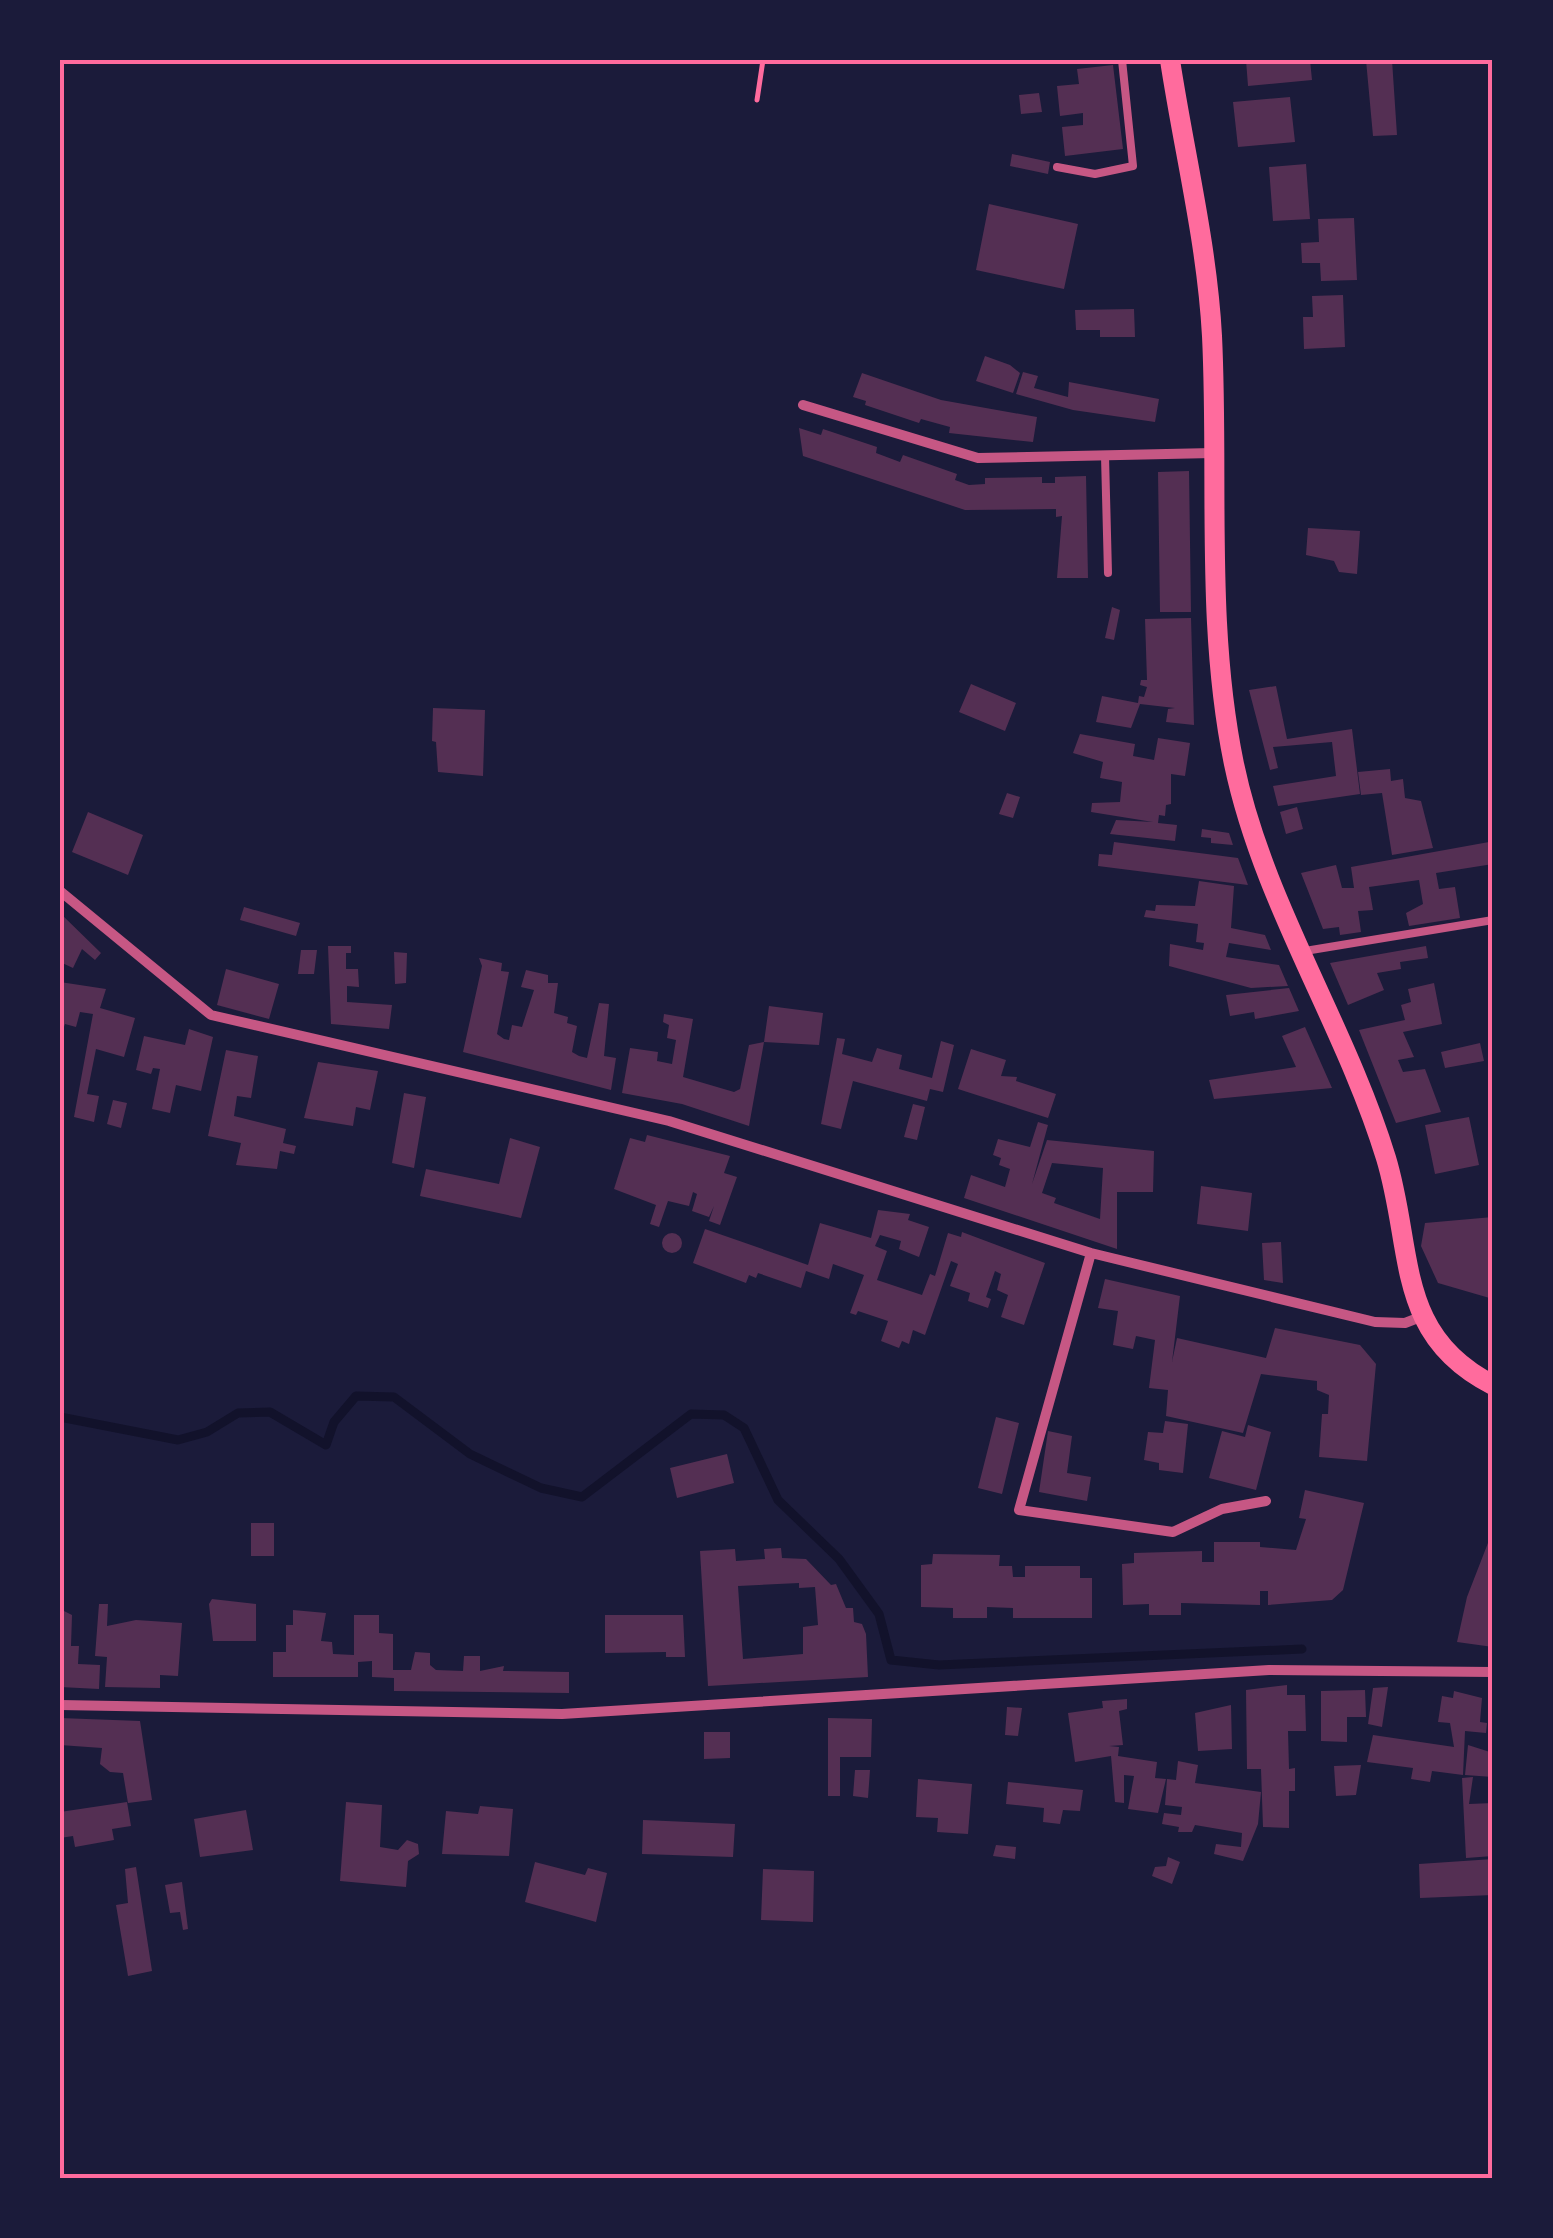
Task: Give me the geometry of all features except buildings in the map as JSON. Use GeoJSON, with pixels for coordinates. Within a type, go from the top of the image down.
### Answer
{"type":"FeatureCollection","features":[{"type":"Feature","properties":{"kind":"main road"},"geometry":{"type":"LineString","coordinates":[[1170,60],[1203,244],[1212,334],[1220,682],[1235,768],[1264,863],[1386,1159],[1423,1316],[1435,1342],[1454,1362],[1493,1384]]}},
{"type":"Feature","properties":{"kind":"street"},"geometry":{"type":"LineString","coordinates":[[802,405],[978,458],[1213,453]]}},
{"type":"Feature","properties":{"kind":"street"},"geometry":{"type":"LineString","coordinates":[[60,890],[211,1015],[668,1121],[1092,1254],[1375,1322],[1405,1323],[1423,1316]]}},
{"type":"Feature","properties":{"kind":"street"},"geometry":{"type":"LineString","coordinates":[[1092,1254],[1019,1510],[1173,1532],[1222,1509],[1266,1502]]}},
{"type":"Feature","properties":{"kind":"street"},"geometry":{"type":"LineString","coordinates":[[60,1705],[562,1714],[1269,1670],[1493,1672]]}},
{"type":"Feature","properties":{"kind":"lane"},"geometry":{"type":"LineString","coordinates":[[1056,166],[1095,174],[1133,166],[1122,60]]}},
{"type":"Feature","properties":{"kind":"lane"},"geometry":{"type":"LineString","coordinates":[[1105,456],[1108,573]]}},
{"type":"Feature","properties":{"kind":"lane"},"geometry":{"type":"LineString","coordinates":[[1300,952],[1493,920]]}},
{"type":"Feature","properties":{"kind":"path"},"geometry":{"type":"LineString","coordinates":[[756,100],[763,60]]}},
{"type":"Feature","properties":{"kind":"waterway"},"geometry":{"type":"LineString","coordinates":[[60,1417],[178,1440],[207,1432],[238,1413],[270,1412],[326,1445],[334,1422],[356,1396],[394,1397],[470,1454],[541,1488],[582,1497],[691,1414],[724,1415],[744,1428],[778,1500],[839,1559],[879,1614],[891,1660],[939,1665],[1302,1649]]}}]}
